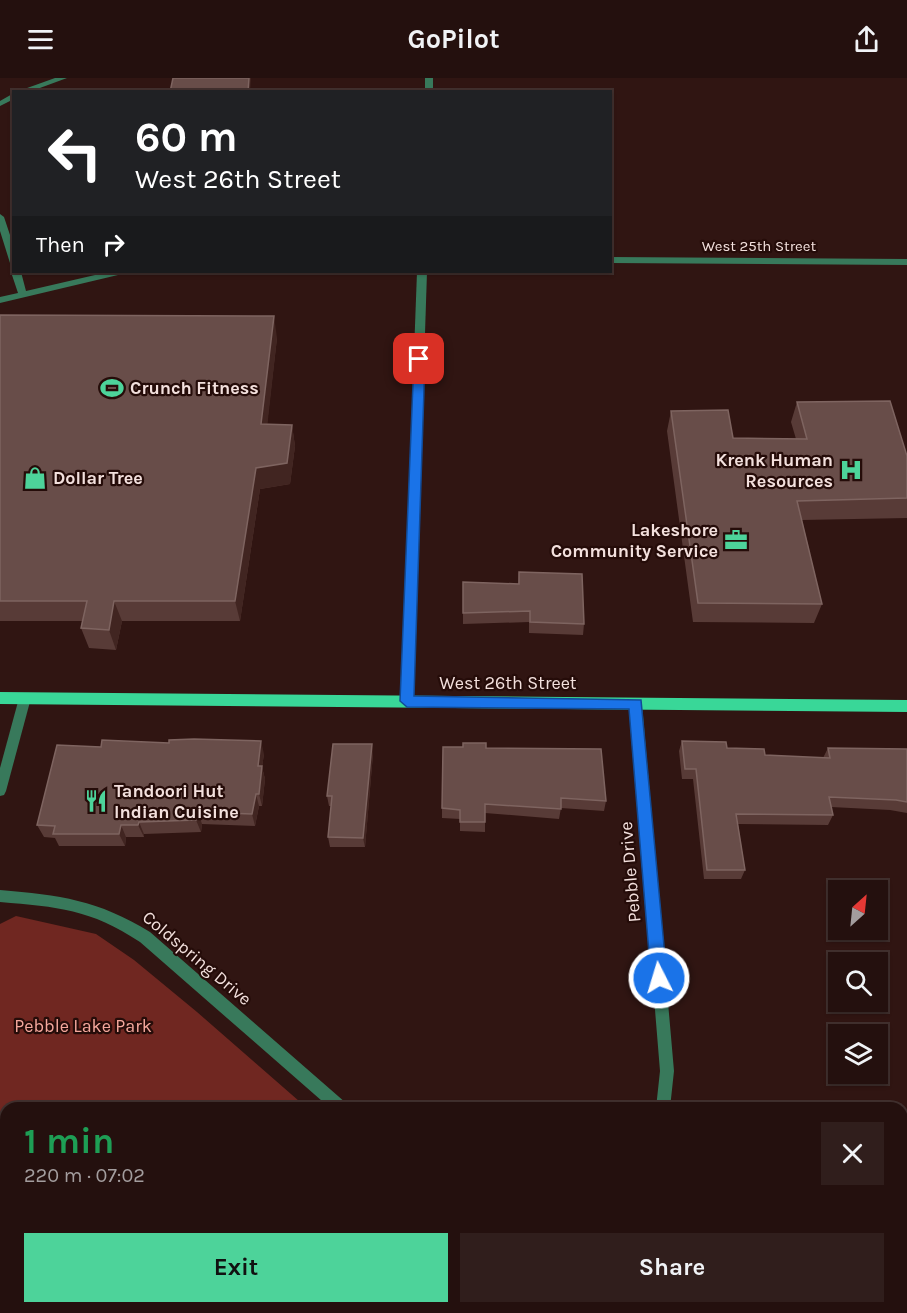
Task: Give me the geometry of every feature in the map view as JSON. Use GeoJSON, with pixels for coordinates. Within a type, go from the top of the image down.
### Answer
{"type":"FeatureCollection","features":[{"type":"Feature","properties":{"kind":"main road","name":"West 26th Street"},"geometry":{"type":"LineString","coordinates":[[0,698],[907,706]]}},
{"type":"Feature","properties":{"kind":"street"},"geometry":{"type":"LineString","coordinates":[[24,90],[63,78]]}},
{"type":"Feature","properties":{"kind":"street"},"geometry":{"type":"LineString","coordinates":[[0,217],[12,257]]}},
{"type":"Feature","properties":{"kind":"street","name":"West 25th Street"},"geometry":{"type":"LineString","coordinates":[[612,260],[907,262]]}},
{"type":"Feature","properties":{"kind":"street"},"geometry":{"type":"LineString","coordinates":[[16,273],[23,295]]}},
{"type":"Feature","properties":{"kind":"street"},"geometry":{"type":"LineString","coordinates":[[0,300],[114,273]]}},
{"type":"Feature","properties":{"kind":"street"},"geometry":{"type":"LineString","coordinates":[[407,701],[422,273]]}},
{"type":"Feature","properties":{"kind":"street"},"geometry":{"type":"LineString","coordinates":[[0,791],[25,698]]}},
{"type":"Feature","properties":{"kind":"street","name":"Pebble Drive"},"geometry":{"type":"LineString","coordinates":[[636,704],[667,1071],[664,1102]]}},
{"type":"Feature","properties":{"kind":"street","name":"Coldspring Drive"},"geometry":{"type":"LineString","coordinates":[[0,896],[86,905],[126,924],[145,937],[334,1102]]}},
{"type":"Feature","properties":{"kind":"green space","name":"Pebble Lake Park"},"geometry":{"type":"Polygon","coordinates":[[[16,916],[96,934],[134,960],[300,1102],[0,1102],[0,924],[16,916]]]}},
{"type":"Feature","properties":{"kind":"building"},"geometry":{"type":"Polygon","coordinates":[[[173,78],[249,78],[248,90],[170,90],[173,78]]]}},
{"type":"Feature","properties":{"kind":"building"},"geometry":{"type":"Polygon","coordinates":[[[0,315],[274,316],[261,424],[292,425],[287,463],[256,468],[235,601],[114,601],[109,630],[81,628],[87,601],[0,601],[0,315]]]}},
{"type":"Feature","properties":{"kind":"building"},"geometry":{"type":"Polygon","coordinates":[[[890,401],[907,456],[907,498],[797,501],[822,604],[698,603],[671,411],[728,410],[733,438],[807,439],[797,402],[890,401]]]}},
{"type":"Feature","properties":{"kind":"building"},"geometry":{"type":"Polygon","coordinates":[[[519,572],[582,574],[584,624],[530,622],[530,611],[463,613],[463,582],[519,584],[519,572]]]}},
{"type":"Feature","properties":{"kind":"building"},"geometry":{"type":"Polygon","coordinates":[[[102,740],[169,743],[169,740],[261,741],[258,766],[262,766],[259,794],[256,794],[252,814],[198,812],[196,820],[121,825],[119,834],[53,834],[55,826],[37,825],[57,745],[101,747],[102,740]]]}},
{"type":"Feature","properties":{"kind":"building"},"geometry":{"type":"Polygon","coordinates":[[[682,741],[726,742],[727,748],[764,749],[765,755],[830,758],[828,748],[907,749],[907,802],[829,797],[833,815],[736,814],[745,870],[707,870],[696,769],[685,769],[682,741]]]}},
{"type":"Feature","properties":{"kind":"building"},"geometry":{"type":"Polygon","coordinates":[[[463,743],[486,743],[486,748],[601,749],[606,801],[561,798],[561,809],[485,804],[485,822],[460,822],[460,810],[442,808],[443,747],[463,747],[463,743]]]}},
{"type":"Feature","properties":{"kind":"building"},"geometry":{"type":"Polygon","coordinates":[[[333,744],[372,744],[363,838],[328,837],[332,796],[327,796],[333,744]]]}},
{"type":"Feature","properties":{"kind":"place","name":"Crunch Fitness"},"geometry":{"type":"Point","coordinates":[112,388]}},
{"type":"Feature","properties":{"kind":"place","name":"Krenk Human Resources"},"geometry":{"type":"Point","coordinates":[851,470]}},
{"type":"Feature","properties":{"kind":"place","name":"Dollar Tree"},"geometry":{"type":"Point","coordinates":[35,478]}},
{"type":"Feature","properties":{"kind":"place","name":"Lakeshore Community Service"},"geometry":{"type":"Point","coordinates":[736,540]}},
{"type":"Feature","properties":{"kind":"place","name":"Tandoori Hut Indian Cuisine"},"geometry":{"type":"Point","coordinates":[96,801]}},
{"type":"Feature","properties":{"kind":"route"},"geometry":{"type":"LineString","coordinates":[[419,359],[407,701],[636,704],[659,978]]}}]}
